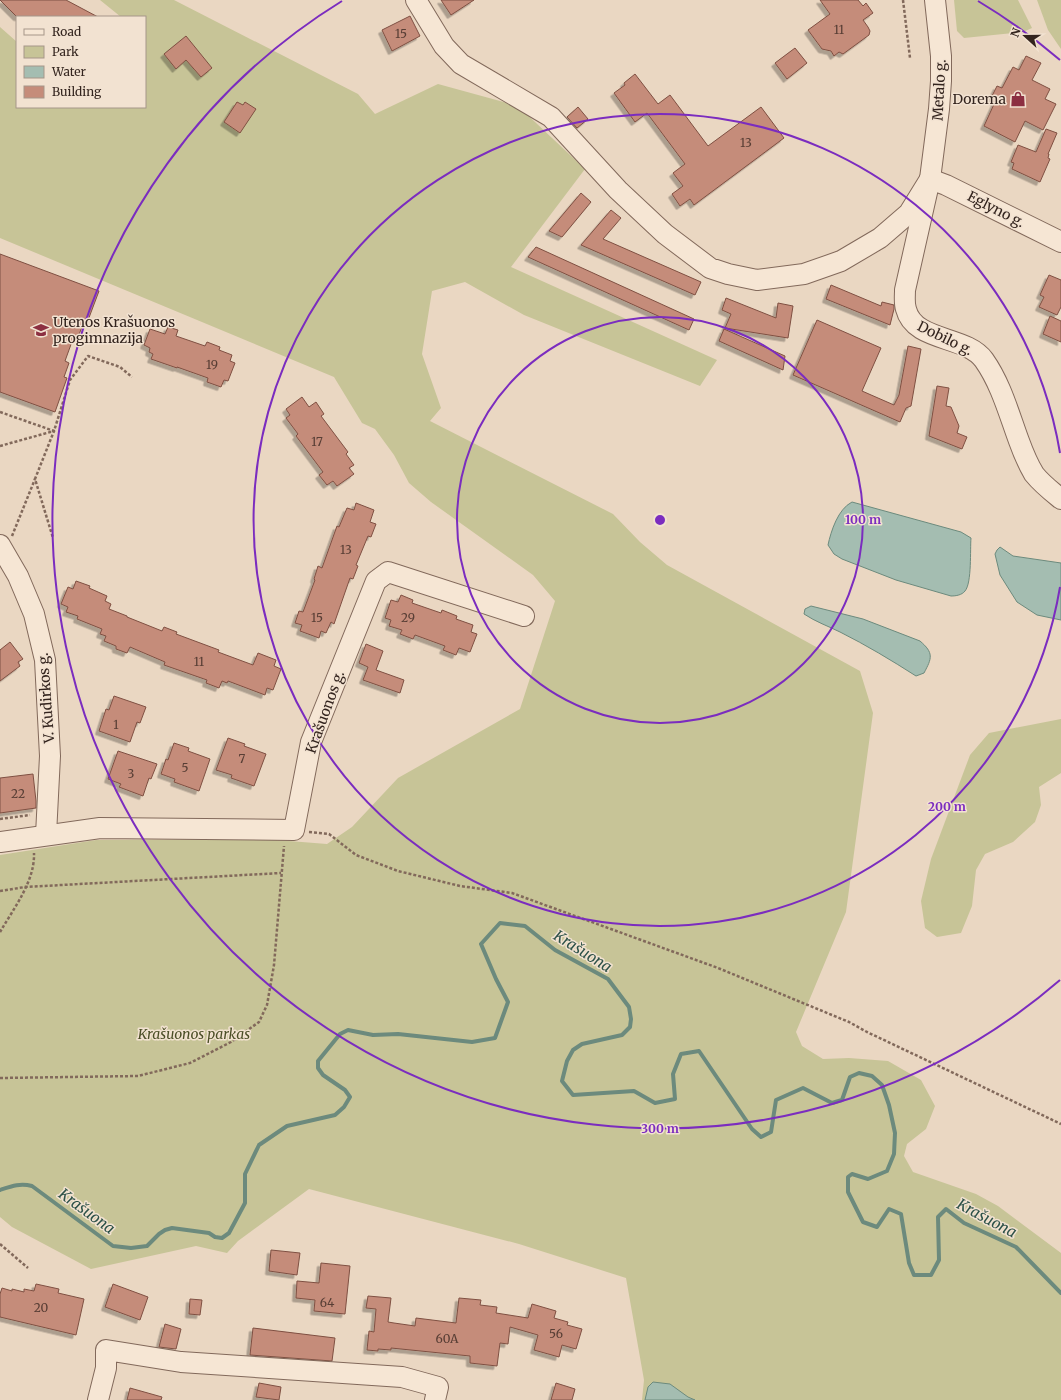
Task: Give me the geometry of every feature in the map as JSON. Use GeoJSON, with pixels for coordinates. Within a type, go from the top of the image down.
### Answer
{"type":"FeatureCollection","features":[{"type":"Feature","properties":{"kind":"street"},"geometry":{"type":"LineString","coordinates":[[416,0],[444,46],[461,64],[551,117],[618,190],[665,234],[710,268],[728,274],[757,280],[804,274],[841,261],[880,238],[909,213],[930,179]]}},
{"type":"Feature","properties":{"kind":"street","name":"Metalo g."},"geometry":{"type":"LineString","coordinates":[[930,179],[941,81],[941,56],[935,0]]}},
{"type":"Feature","properties":{"kind":"street","name":"Eglyno g."},"geometry":{"type":"LineString","coordinates":[[930,179],[946,184],[1061,242]]}},
{"type":"Feature","properties":{"kind":"street","name":"Dobilo g."},"geometry":{"type":"LineString","coordinates":[[930,179],[905,290],[906,308],[911,321],[919,328],[973,350],[983,359],[996,380],[1024,452],[1034,473],[1046,488],[1061,498]]}},
{"type":"Feature","properties":{"kind":"street","name":"V. Kudirkos g."},"geometry":{"type":"LineString","coordinates":[[2,548],[18,576],[34,614],[45,660],[50,756],[47,812],[39,836]]}},
{"type":"Feature","properties":{"kind":"street","name":"Krašuonos g."},"geometry":{"type":"LineString","coordinates":[[290,830],[311,742],[376,581],[388,572],[524,616]]}},
{"type":"Feature","properties":{"kind":"street"},"geometry":{"type":"LineString","coordinates":[[0,842],[100,828],[290,830]]}},
{"type":"Feature","properties":{"kind":"street"},"geometry":{"type":"LineString","coordinates":[[98,1400],[106,1368],[106,1350],[181,1362],[402,1377],[438,1386],[435,1400]]}},
{"type":"Feature","properties":{"kind":"path"},"geometry":{"type":"LineString","coordinates":[[903,0],[910,58]]}},
{"type":"Feature","properties":{"kind":"path"},"geometry":{"type":"LineString","coordinates":[[2,548],[35,479],[54,431],[70,380],[88,356],[120,367],[132,377]]}},
{"type":"Feature","properties":{"kind":"path"},"geometry":{"type":"LineString","coordinates":[[0,412],[54,431]]}},
{"type":"Feature","properties":{"kind":"path"},"geometry":{"type":"LineString","coordinates":[[0,446],[54,431]]}},
{"type":"Feature","properties":{"kind":"path"},"geometry":{"type":"LineString","coordinates":[[35,479],[53,538]]}},
{"type":"Feature","properties":{"kind":"path"},"geometry":{"type":"LineString","coordinates":[[0,819],[47,812]]}},
{"type":"Feature","properties":{"kind":"path"},"geometry":{"type":"LineString","coordinates":[[0,1078],[138,1076],[190,1063],[231,1042],[259,1022],[267,1005],[274,965],[281,873],[290,830],[328,834],[356,855],[398,872],[460,886],[512,893],[718,968],[849,1022],[867,1032],[1061,1124]]}},
{"type":"Feature","properties":{"kind":"path"},"geometry":{"type":"LineString","coordinates":[[0,932],[31,876],[39,836]]}},
{"type":"Feature","properties":{"kind":"path"},"geometry":{"type":"LineString","coordinates":[[0,891],[25,887],[281,873]]}},
{"type":"Feature","properties":{"kind":"path"},"geometry":{"type":"LineString","coordinates":[[0,1244],[28,1268]]}},
{"type":"Feature","properties":{"kind":"green space","name":"Krašuonos parkas"},"geometry":{"type":"Polygon","coordinates":[[[100,0],[174,0],[358,94],[375,114],[438,84],[518,106],[585,169],[511,267],[717,360],[700,386],[524,315],[465,282],[432,291],[422,354],[441,408],[430,421],[613,514],[640,542],[667,565],[860,671],[873,713],[846,912],[796,1032],[802,1046],[823,1059],[849,1058],[888,1061],[921,1080],[935,1106],[926,1129],[907,1144],[904,1156],[913,1172],[976,1194],[998,1206],[1061,1253],[1061,1400],[642,1400],[644,1380],[626,1278],[519,1244],[309,1189],[238,1241],[227,1253],[196,1246],[91,1269],[12,1227],[0,1217],[0,855],[96,840],[264,839],[327,844],[352,827],[398,778],[520,709],[555,601],[533,575],[431,502],[409,483],[394,455],[375,429],[362,423],[334,377],[0,238],[0,27],[16,41],[16,108],[146,108],[146,16],[120,16],[100,0]]]}},
{"type":"Feature","properties":{"kind":"green space"},"geometry":{"type":"Polygon","coordinates":[[[954,0],[1018,0],[1032,28],[1023,32],[964,38],[957,31],[954,0]]]}},
{"type":"Feature","properties":{"kind":"green space"},"geometry":{"type":"Polygon","coordinates":[[[1037,0],[1061,0],[1061,49],[1048,30],[1037,0]]]}},
{"type":"Feature","properties":{"kind":"green space"},"geometry":{"type":"Polygon","coordinates":[[[1061,719],[1061,773],[1039,787],[1041,805],[1035,822],[1013,842],[985,854],[976,870],[972,906],[961,933],[937,937],[925,928],[921,901],[931,859],[970,755],[989,733],[1061,719]]]}},
{"type":"Feature","properties":{"kind":"water"},"geometry":{"type":"Polygon","coordinates":[[[852,502],[961,532],[971,538],[970,574],[965,591],[959,595],[951,596],[896,580],[842,559],[834,554],[828,545],[831,533],[839,515],[847,505],[852,502]]]}},
{"type":"Feature","properties":{"kind":"water"},"geometry":{"type":"Polygon","coordinates":[[[1000,547],[1013,556],[1061,563],[1061,620],[1037,615],[1017,602],[1000,575],[995,554],[1000,547]]]}},
{"type":"Feature","properties":{"kind":"water"},"geometry":{"type":"Polygon","coordinates":[[[811,606],[863,619],[920,641],[930,652],[929,663],[924,673],[916,676],[888,658],[804,614],[805,609],[811,606]]]}},
{"type":"Feature","properties":{"kind":"water"},"geometry":{"type":"Polygon","coordinates":[[[653,1382],[670,1384],[688,1397],[695,1400],[645,1400],[648,1387],[653,1382]]]}},
{"type":"Feature","properties":{"kind":"building"},"geometry":{"type":"Polygon","coordinates":[[[0,0],[66,0],[96,16],[16,16],[0,0]]]}},
{"type":"Feature","properties":{"kind":"building"},"geometry":{"type":"Polygon","coordinates":[[[441,0],[474,0],[451,15],[441,0]]]}},
{"type":"Feature","properties":{"kind":"building"},"geometry":{"type":"Polygon","coordinates":[[[820,0],[858,0],[863,6],[866,3],[873,13],[863,20],[870,31],[869,35],[843,54],[839,52],[834,56],[831,51],[822,49],[808,30],[830,14],[820,0]]]}},
{"type":"Feature","properties":{"kind":"building"},"geometry":{"type":"Polygon","coordinates":[[[410,16],[420,36],[392,51],[382,30],[410,16]]]}},
{"type":"Feature","properties":{"kind":"building"},"geometry":{"type":"Polygon","coordinates":[[[186,36],[212,68],[201,77],[186,60],[176,69],[164,54],[186,36]]]}},
{"type":"Feature","properties":{"kind":"building"},"geometry":{"type":"Polygon","coordinates":[[[795,48],[807,63],[787,79],[775,63],[795,48]]]}},
{"type":"Feature","properties":{"kind":"building","name":"Dorema"},"geometry":{"type":"Polygon","coordinates":[[[1026,56],[1041,63],[1032,80],[1050,89],[1045,99],[1056,104],[1043,130],[1025,121],[1015,142],[984,126],[995,102],[990,100],[997,86],[1002,88],[1013,67],[1019,70],[1026,56]]]}},
{"type":"Feature","properties":{"kind":"building"},"geometry":{"type":"Polygon","coordinates":[[[635,74],[658,104],[670,95],[708,146],[761,107],[784,138],[694,205],[690,199],[680,206],[672,194],[683,186],[673,173],[685,164],[647,113],[635,122],[614,93],[625,85],[624,83],[635,74]]]}},
{"type":"Feature","properties":{"kind":"building"},"geometry":{"type":"Polygon","coordinates":[[[237,102],[243,105],[245,102],[256,109],[240,133],[224,122],[237,102]]]}},
{"type":"Feature","properties":{"kind":"building"},"geometry":{"type":"Polygon","coordinates":[[[578,107],[588,119],[577,128],[567,117],[578,107]]]}},
{"type":"Feature","properties":{"kind":"building"},"geometry":{"type":"Polygon","coordinates":[[[1046,129],[1057,133],[1048,154],[1048,158],[1050,159],[1040,182],[1012,169],[1014,163],[1011,162],[1018,145],[1036,152],[1046,129]]]}},
{"type":"Feature","properties":{"kind":"building"},"geometry":{"type":"Polygon","coordinates":[[[581,193],[591,202],[562,237],[549,231],[581,193]]]}},
{"type":"Feature","properties":{"kind":"building"},"geometry":{"type":"Polygon","coordinates":[[[611,210],[621,218],[603,239],[701,282],[695,295],[581,245],[611,210]]]}},
{"type":"Feature","properties":{"kind":"building"},"geometry":{"type":"Polygon","coordinates":[[[536,247],[694,319],[689,330],[528,257],[536,247]]]}},
{"type":"Feature","properties":{"kind":"building","name":"Utenos Krašuonos progimnazija"},"geometry":{"type":"Polygon","coordinates":[[[0,254],[99,291],[87,323],[84,322],[78,337],[74,336],[65,361],[69,363],[64,377],[67,378],[55,412],[0,392],[0,254]]]}},
{"type":"Feature","properties":{"kind":"building"},"geometry":{"type":"Polygon","coordinates":[[[1049,275],[1061,280],[1061,307],[1057,315],[1039,307],[1044,297],[1040,295],[1049,275]]]}},
{"type":"Feature","properties":{"kind":"building"},"geometry":{"type":"Polygon","coordinates":[[[831,285],[881,306],[882,302],[894,305],[890,325],[826,299],[831,285]]]}},
{"type":"Feature","properties":{"kind":"building"},"geometry":{"type":"Polygon","coordinates":[[[726,298],[776,318],[778,303],[793,306],[788,338],[725,328],[731,314],[722,310],[726,298]]]}},
{"type":"Feature","properties":{"kind":"building"},"geometry":{"type":"Polygon","coordinates":[[[1050,316],[1061,321],[1061,342],[1043,334],[1050,316]]]}},
{"type":"Feature","properties":{"kind":"building"},"geometry":{"type":"Polygon","coordinates":[[[817,320],[881,348],[862,391],[894,405],[899,395],[908,346],[921,349],[911,406],[906,408],[900,422],[793,375],[817,320]]]}},
{"type":"Feature","properties":{"kind":"building"},"geometry":{"type":"Polygon","coordinates":[[[168,327],[178,330],[176,336],[205,346],[207,342],[220,347],[219,350],[232,355],[230,361],[235,363],[228,381],[224,380],[221,387],[207,382],[208,378],[151,359],[153,354],[149,352],[150,348],[144,345],[150,329],[165,334],[168,327]]]}},
{"type":"Feature","properties":{"kind":"building"},"geometry":{"type":"Polygon","coordinates":[[[724,329],[785,356],[783,370],[719,341],[724,329]]]}},
{"type":"Feature","properties":{"kind":"building"},"geometry":{"type":"Polygon","coordinates":[[[937,386],[949,388],[946,406],[951,407],[959,426],[957,433],[967,437],[962,449],[929,436],[937,386]]]}},
{"type":"Feature","properties":{"kind":"building"},"geometry":{"type":"Polygon","coordinates":[[[302,397],[309,407],[316,402],[324,414],[321,416],[348,452],[346,454],[354,465],[349,468],[354,474],[337,486],[333,481],[327,485],[319,475],[323,472],[296,436],[298,434],[286,418],[290,415],[286,409],[302,397]]]}},
{"type":"Feature","properties":{"kind":"building"},"geometry":{"type":"Polygon","coordinates":[[[356,503],[374,510],[370,522],[376,524],[371,537],[368,536],[356,565],[358,566],[353,579],[350,578],[334,624],[331,622],[326,633],[321,631],[319,638],[300,631],[302,625],[295,623],[299,611],[303,612],[315,580],[318,566],[322,568],[337,526],[339,527],[347,508],[354,510],[356,503]]]}},
{"type":"Feature","properties":{"kind":"building"},"geometry":{"type":"Polygon","coordinates":[[[76,581],[90,586],[89,588],[107,596],[105,601],[111,604],[109,609],[162,631],[164,627],[177,632],[176,634],[219,650],[218,652],[253,665],[258,653],[276,660],[274,666],[281,669],[273,690],[267,688],[265,695],[228,681],[227,683],[222,681],[219,688],[206,683],[207,680],[164,665],[165,662],[130,647],[127,653],[116,649],[116,646],[104,641],[106,636],[100,634],[102,629],[77,619],[78,616],[66,612],[68,607],[61,604],[68,587],[73,589],[76,581]]]}},
{"type":"Feature","properties":{"kind":"building"},"geometry":{"type":"Polygon","coordinates":[[[401,595],[413,600],[412,603],[441,613],[442,610],[457,616],[456,619],[473,625],[471,632],[477,634],[470,652],[459,648],[456,655],[443,650],[445,646],[415,635],[413,639],[400,634],[402,630],[389,626],[391,620],[385,618],[391,600],[398,602],[401,595]]]}},
{"type":"Feature","properties":{"kind":"building"},"geometry":{"type":"Polygon","coordinates":[[[10,642],[23,659],[18,662],[20,666],[0,681],[0,650],[10,642]]]}},
{"type":"Feature","properties":{"kind":"building"},"geometry":{"type":"Polygon","coordinates":[[[366,644],[383,651],[376,670],[404,680],[400,693],[363,680],[368,667],[359,663],[366,644]]]}},
{"type":"Feature","properties":{"kind":"building"},"geometry":{"type":"Polygon","coordinates":[[[114,696],[146,707],[140,723],[137,722],[130,742],[99,731],[106,709],[109,710],[114,696]]]}},
{"type":"Feature","properties":{"kind":"building"},"geometry":{"type":"Polygon","coordinates":[[[228,738],[266,754],[254,786],[231,778],[232,775],[216,770],[228,738]]]}},
{"type":"Feature","properties":{"kind":"building"},"geometry":{"type":"Polygon","coordinates":[[[174,743],[189,748],[188,751],[210,759],[199,791],[174,782],[175,779],[161,774],[174,743]]]}},
{"type":"Feature","properties":{"kind":"building"},"geometry":{"type":"Polygon","coordinates":[[[118,751],[157,764],[151,779],[149,778],[143,796],[119,787],[121,784],[108,779],[118,751]]]}},
{"type":"Feature","properties":{"kind":"building"},"geometry":{"type":"Polygon","coordinates":[[[33,774],[36,808],[0,813],[0,778],[33,774]]]}},
{"type":"Feature","properties":{"kind":"building"},"geometry":{"type":"Polygon","coordinates":[[[271,1250],[300,1253],[297,1275],[269,1271],[271,1250]]]}},
{"type":"Feature","properties":{"kind":"building"},"geometry":{"type":"Polygon","coordinates":[[[321,1263],[350,1266],[345,1314],[314,1311],[315,1300],[296,1298],[297,1281],[319,1283],[321,1263]]]}},
{"type":"Feature","properties":{"kind":"building"},"geometry":{"type":"Polygon","coordinates":[[[36,1284],[59,1289],[58,1293],[84,1299],[76,1335],[0,1317],[0,1294],[2,1288],[12,1291],[12,1289],[24,1292],[24,1289],[34,1291],[36,1284]]]}},
{"type":"Feature","properties":{"kind":"building"},"geometry":{"type":"Polygon","coordinates":[[[113,1284],[148,1297],[140,1320],[105,1307],[113,1284]]]}},
{"type":"Feature","properties":{"kind":"building"},"geometry":{"type":"Polygon","coordinates":[[[368,1296],[391,1298],[388,1322],[394,1323],[415,1326],[416,1318],[456,1323],[459,1298],[481,1300],[480,1305],[497,1307],[496,1313],[528,1318],[532,1304],[556,1311],[554,1318],[568,1322],[567,1325],[582,1329],[576,1349],[562,1345],[559,1357],[534,1350],[538,1335],[510,1327],[508,1344],[500,1343],[497,1366],[470,1363],[470,1356],[391,1348],[391,1350],[367,1350],[369,1331],[374,1332],[376,1309],[366,1308],[368,1296]]]}},
{"type":"Feature","properties":{"kind":"building"},"geometry":{"type":"Polygon","coordinates":[[[190,1299],[202,1300],[200,1315],[189,1314],[190,1299]]]}},
{"type":"Feature","properties":{"kind":"building"},"geometry":{"type":"Polygon","coordinates":[[[165,1324],[181,1329],[176,1349],[159,1347],[165,1324]]]}},
{"type":"Feature","properties":{"kind":"building"},"geometry":{"type":"Polygon","coordinates":[[[253,1328],[335,1338],[332,1361],[250,1355],[253,1328]]]}},
{"type":"Feature","properties":{"kind":"building"},"geometry":{"type":"Polygon","coordinates":[[[259,1383],[281,1387],[279,1400],[256,1397],[259,1383]]]}},
{"type":"Feature","properties":{"kind":"building"},"geometry":{"type":"Polygon","coordinates":[[[556,1383],[575,1389],[572,1400],[551,1400],[556,1383]]]}},
{"type":"Feature","properties":{"kind":"building"},"geometry":{"type":"Polygon","coordinates":[[[130,1388],[162,1397],[161,1400],[127,1400],[130,1388]]]}},
{"type":"Feature","properties":{"kind":"waterway","name":"Krašuona"},"geometry":{"type":"LineString","coordinates":[[0,1190],[12,1186],[32,1186],[113,1246],[131,1248],[147,1246],[159,1234],[172,1228],[209,1233],[215,1237],[222,1238],[229,1233],[245,1203],[245,1174],[259,1145],[287,1126],[335,1115],[344,1107],[350,1097],[345,1090],[323,1075],[318,1068],[318,1061],[340,1034],[348,1030],[373,1035],[398,1034],[472,1042],[495,1038],[508,1002],[481,944],[500,923],[525,926],[555,950],[608,979],[629,1007],[631,1019],[630,1027],[622,1035],[582,1044],[573,1050],[567,1061],[562,1081],[573,1095],[634,1091],[655,1103],[675,1099],[673,1074],[681,1054],[699,1051],[752,1129],[761,1137],[771,1132],[776,1100],[803,1088],[832,1103],[842,1100],[850,1077],[859,1073],[872,1076],[882,1085],[889,1105],[895,1133],[894,1154],[887,1171],[868,1179],[852,1174],[848,1177],[848,1192],[863,1222],[877,1227],[889,1209],[901,1214],[909,1263],[914,1275],[931,1275],[939,1260],[938,1217],[946,1209],[964,1223],[1016,1247],[1061,1293]]}},
{"type":"Feature","properties":{"kind":"place","name":"Dorema"},"geometry":{"type":"Point","coordinates":[1018,99]}},
{"type":"Feature","properties":{"kind":"place","name":"Utenos Krašuonos progimnazija"},"geometry":{"type":"Point","coordinates":[41,330]}}]}
